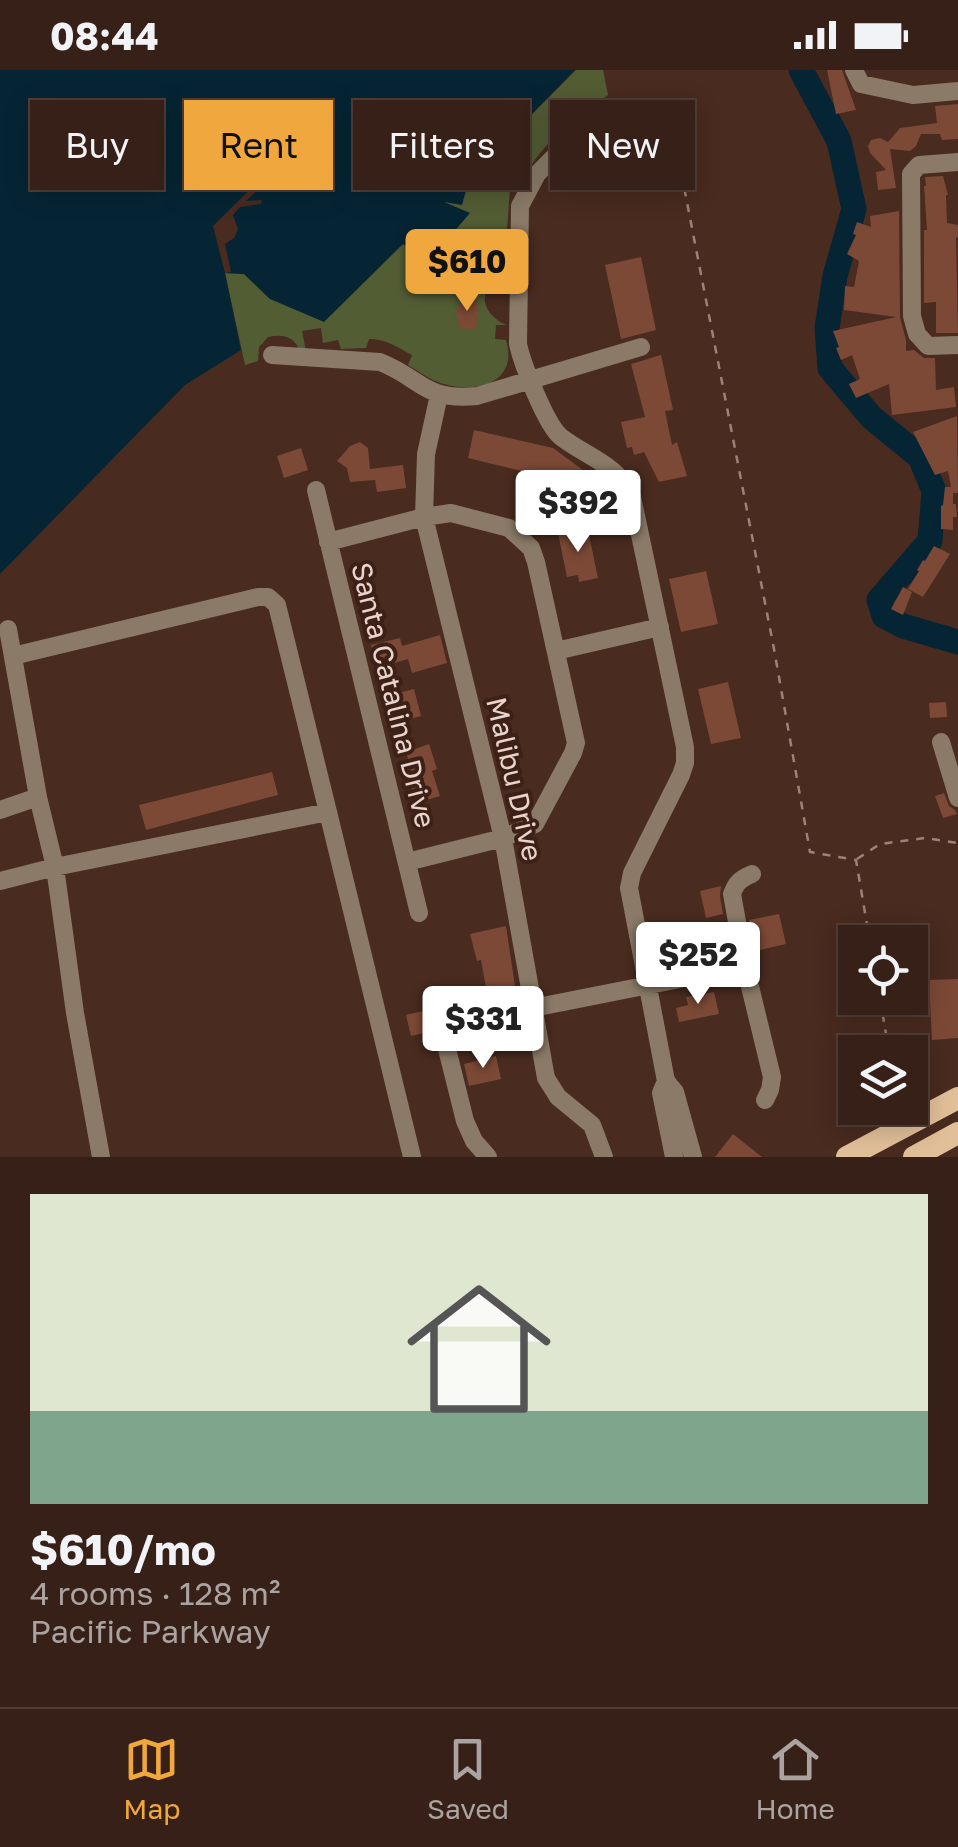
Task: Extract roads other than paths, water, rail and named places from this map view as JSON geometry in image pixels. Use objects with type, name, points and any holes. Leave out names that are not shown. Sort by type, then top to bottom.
[{"type":"main road","points":[[847,1157],[958,1098]]},
{"type":"main road","points":[[914,1157],[958,1133]]},
{"type":"street","points":[[854,70],[861,84],[877,88],[914,95],[958,91]]},
{"type":"street","points":[[550,161],[537,174],[520,206],[518,344],[556,434],[614,470],[628,486],[683,732],[682,776],[630,881],[630,898],[666,1082],[675,1092],[694,1157]]},
{"type":"street","points":[[958,162],[919,165],[910,174],[912,316],[917,334],[928,346],[958,346]]},
{"type":"street","points":[[272,355],[380,362],[424,389],[457,398],[477,396],[640,347]]},
{"type":"street","name":"Malibu Drive","points":[[439,395],[426,454],[424,516],[503,838],[546,1078],[558,1097],[592,1126],[604,1157]]},
{"type":"street","name":"Santa Catalina Drive","points":[[316,490],[419,913]]},
{"type":"street","points":[[328,542],[424,516],[451,514],[509,528],[532,548],[536,562],[576,743],[573,753],[535,824],[503,838],[407,862]]},
{"type":"street","points":[[14,656],[258,596],[277,605],[412,1157]]},
{"type":"street","points":[[556,652],[660,627]]},
{"type":"street","points":[[8,629],[38,797],[55,867],[74,1012],[101,1157]]},
{"type":"street","points":[[941,742],[958,798]]},
{"type":"street","points":[[0,810],[38,797]]},
{"type":"street","points":[[0,881],[328,812]]},
{"type":"street","points":[[752,874],[741,878],[732,894],[772,1078],[765,1100]]},
{"type":"street","points":[[488,1157],[474,1141],[466,1120],[446,1045],[452,1024],[745,966]]},
{"type":"street","points":[[666,1082],[661,1094],[674,1157]]},
{"type":"water","points":[[0,70],[575,70],[530,115],[530,100],[353,100],[353,190],[466,190],[462,205],[444,202],[470,213],[452,234],[453,247],[441,250],[433,264],[403,244],[324,322],[270,299],[244,274],[225,273],[241,350],[185,385],[0,574]]},
{"type":"waterway","points":[[801,70],[839,141],[854,209],[835,276],[827,328],[830,368],[871,417],[920,457],[934,491],[930,541],[879,600],[884,616],[903,626],[958,642]]}]
